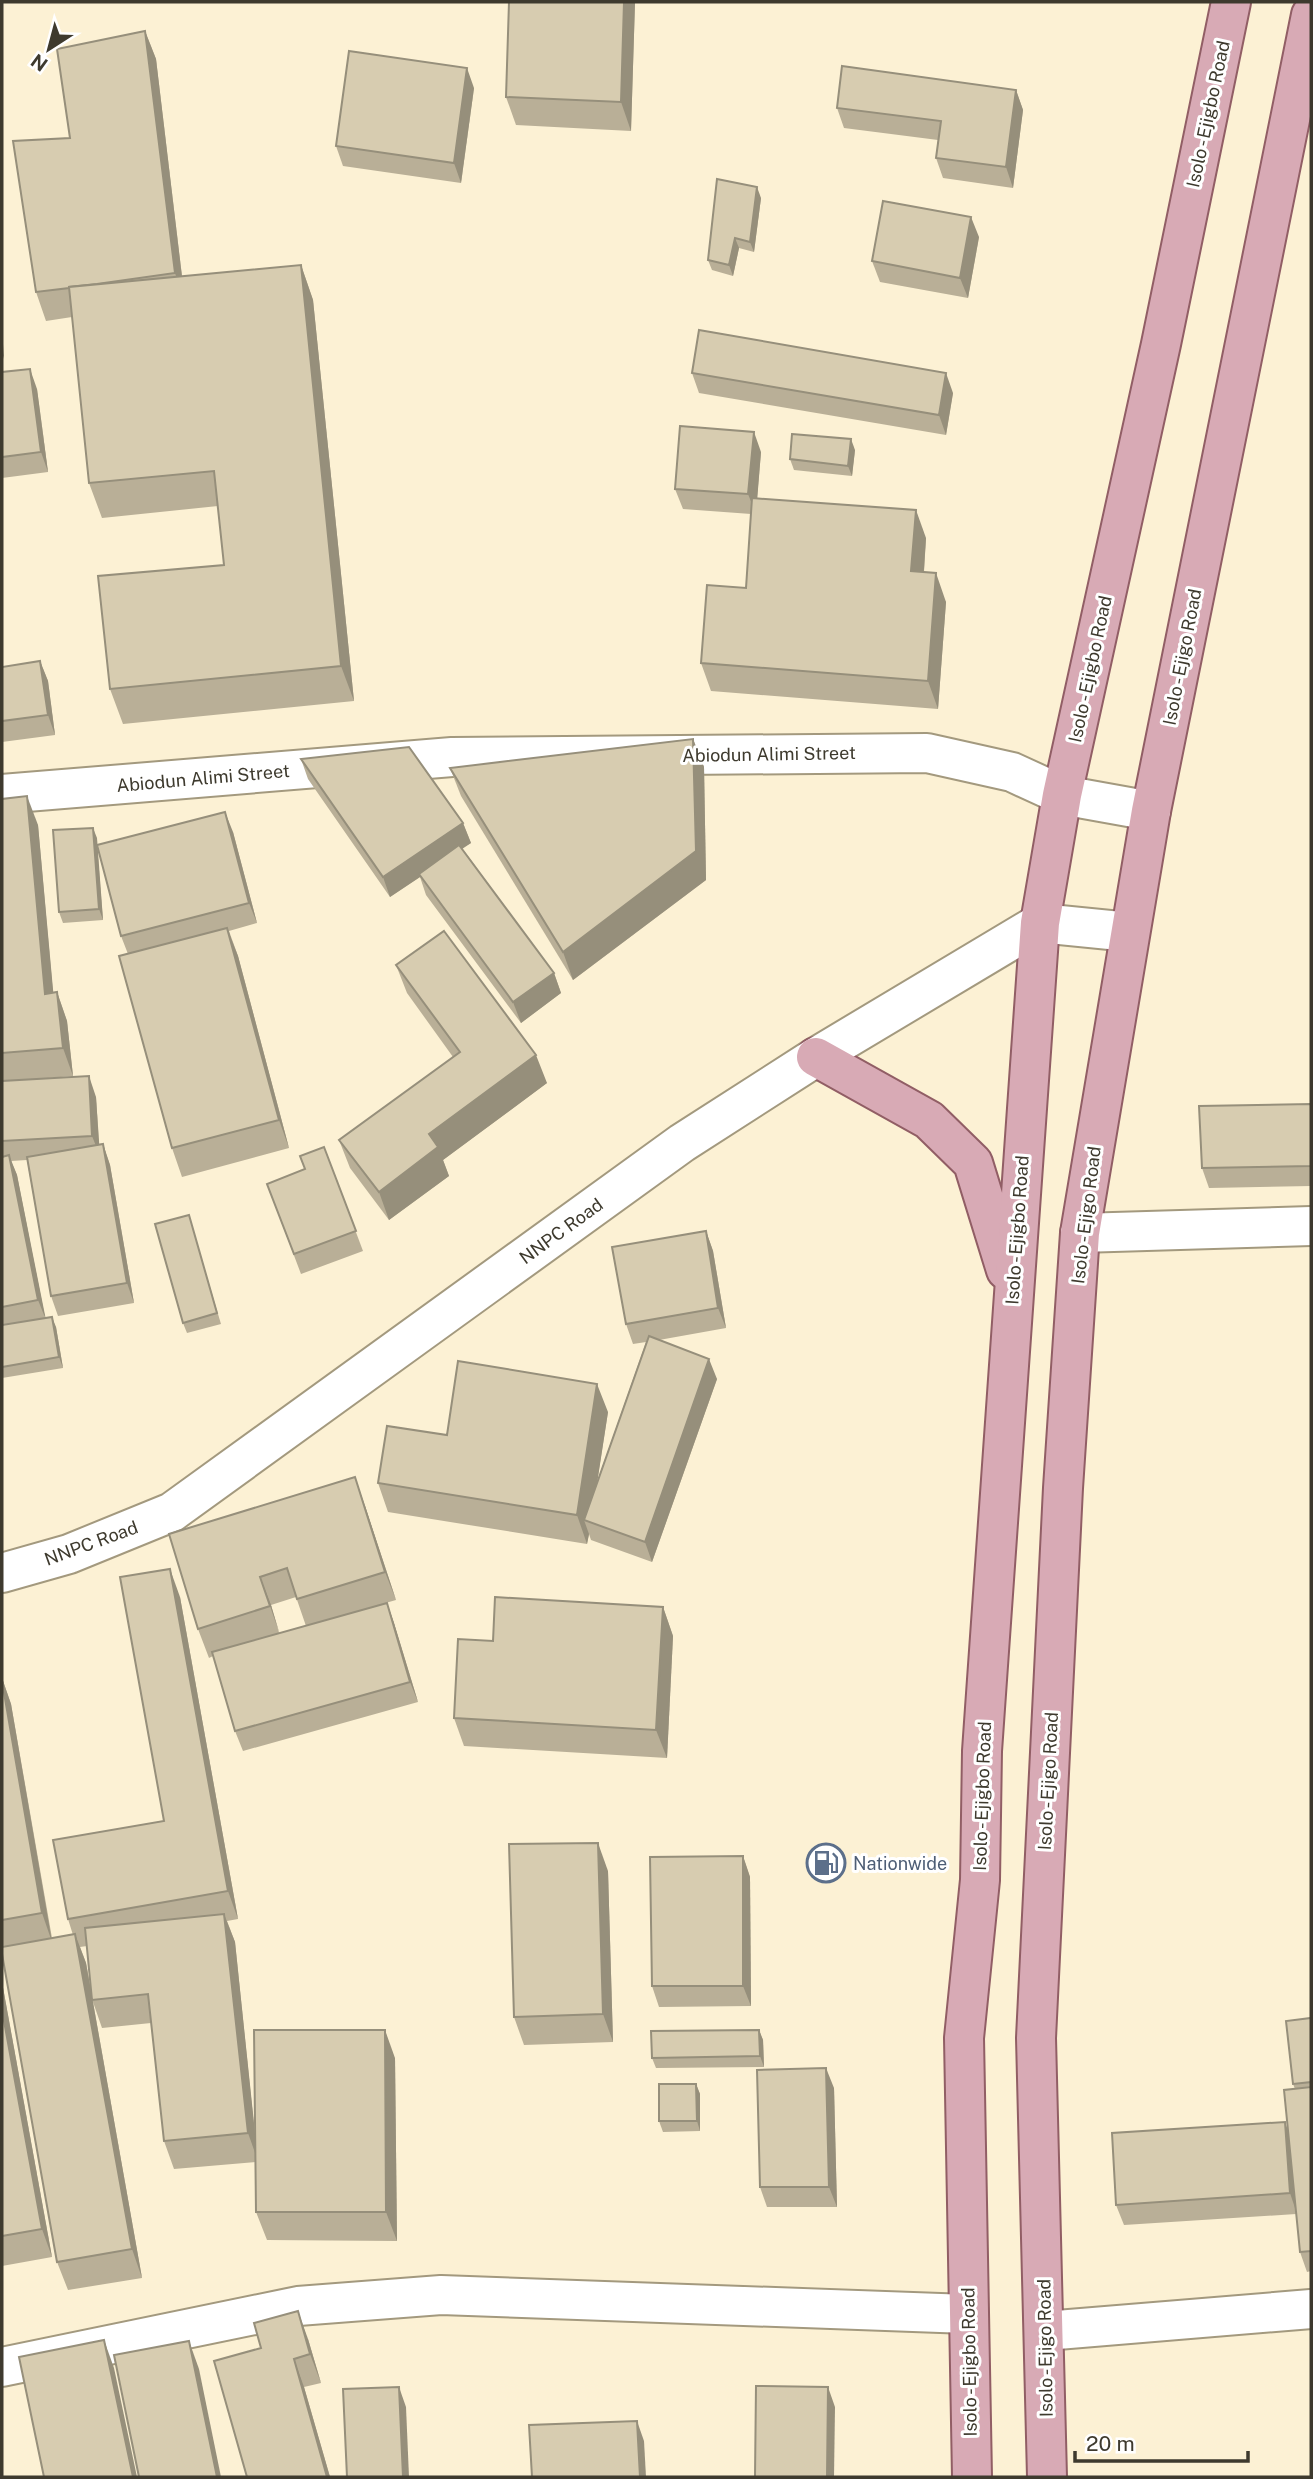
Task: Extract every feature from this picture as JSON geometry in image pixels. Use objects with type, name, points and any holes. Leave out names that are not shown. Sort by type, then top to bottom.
[{"type":"main road","name":"Isolo - Ejigbo Road","points":[[972,2477],[964,2038],[979,1880],[982,1751],[1040,923],[1062,795],[1161,344],[1231,2]]},
{"type":"main road","name":"Isolo - Ejigo Road","points":[[1047,2477],[1035,2038],[1063,1488],[1080,1233],[1151,811],[1307,57],[1311,15]]},
{"type":"main road","points":[[816,1057],[929,1120],[973,1163],[1013,1290]]},
{"type":"street","name":"Abiodun Alimi Street","points":[[2,794],[452,757],[927,753],[1012,772],[1062,795],[1151,811]]},
{"type":"street","points":[[1040,923],[1130,932]]},
{"type":"street","name":"NNPC Road","points":[[2,1573],[69,1554],[172,1512],[682,1143],[816,1057],[1040,923]]},
{"type":"street","points":[[1080,1233],[1311,1226]]},
{"type":"street","points":[[2,2367],[298,2306],[441,2295],[968,2314]]},
{"type":"street","points":[[1045,2330],[1311,2309]]},
{"type":"building","points":[[509,2],[624,2],[621,102],[506,97]]},
{"type":"building","points":[[145,31],[175,273],[36,292],[13,141],[70,138],[57,49]]},
{"type":"building","points":[[349,51],[467,68],[454,163],[336,146]]},
{"type":"building","points":[[842,66],[1016,90],[1006,167],[936,158],[941,121],[837,108]]},
{"type":"building","points":[[717,179],[757,187],[750,242],[735,238],[729,265],[708,260]]},
{"type":"building","points":[[883,201],[971,217],[960,278],[872,261]]},
{"type":"building","points":[[301,265],[341,666],[110,689],[98,576],[224,565],[214,471],[89,483],[69,287]]},
{"type":"building","points":[[699,330],[946,373],[939,415],[692,373]]},
{"type":"building","points":[[30,369],[41,452],[2,457],[2,372]]},
{"type":"building","points":[[680,426],[754,432],[748,494],[675,489]]},
{"type":"building","points":[[792,434],[851,439],[848,466],[790,459]]},
{"type":"building","points":[[752,498],[916,510],[911,571],[936,573],[928,681],[701,663],[707,585],[746,588]]},
{"type":"building","points":[[40,661],[48,715],[2,721],[2,667]]},
{"type":"building","points":[[693,739],[696,851],[563,952],[450,768]]},
{"type":"building","points":[[409,747],[463,823],[383,877],[301,759]]},
{"type":"building","points":[[27,796],[45,994],[57,992],[63,1048],[2,1053],[2,799]]},
{"type":"building","points":[[225,812],[249,903],[121,936],[97,845]]},
{"type":"building","points":[[93,828],[99,909],[59,912],[53,830]]},
{"type":"building","points":[[459,845],[554,973],[513,1002],[419,874]]},
{"type":"building","points":[[227,928],[279,1120],[172,1148],[119,956]]},
{"type":"building","points":[[444,931],[536,1055],[429,1134],[438,1147],[379,1192],[339,1140],[460,1052],[396,965]]},
{"type":"building","points":[[89,1076],[92,1136],[2,1141],[2,1081]]},
{"type":"building","points":[[1311,1104],[1311,1166],[1202,1168],[1199,1106]]},
{"type":"building","points":[[103,1144],[127,1283],[51,1296],[27,1157]]},
{"type":"building","points":[[324,1147],[356,1231],[294,1254],[267,1184],[305,1169],[300,1156]]},
{"type":"building","points":[[9,1155],[38,1300],[2,1307],[2,1157]]},
{"type":"building","points":[[189,1215],[217,1313],[183,1323],[155,1224]]},
{"type":"building","points":[[706,1231],[718,1308],[626,1324],[612,1247]]},
{"type":"building","points":[[52,1317],[59,1357],[2,1367],[2,1325]]},
{"type":"building","points":[[649,1336],[709,1359],[645,1542],[584,1520]]},
{"type":"building","points":[[458,1361],[597,1384],[577,1515],[378,1483],[387,1426],[447,1435]]},
{"type":"building","points":[[355,1477],[385,1572],[297,1599],[287,1568],[260,1577],[270,1606],[198,1629],[169,1534]]},
{"type":"building","points":[[170,1569],[228,1891],[68,1919],[53,1840],[164,1821],[120,1577]]},
{"type":"building","points":[[495,1597],[663,1607],[656,1730],[454,1718],[458,1639],[493,1641]]},
{"type":"building","points":[[387,1603],[410,1682],[235,1731],[212,1652]]},
{"type":"building","points":[[2,1681],[42,1913],[2,1920]]},
{"type":"building","points":[[598,1843],[603,2014],[514,2017],[509,1844]]},
{"type":"building","points":[[743,1856],[743,1986],[652,1986],[650,1857]]},
{"type":"building","points":[[224,1914],[248,2133],[164,2141],[148,1994],[92,2000],[85,1928]]},
{"type":"building","points":[[75,1934],[132,2249],[57,2262],[2,1947]]},
{"type":"building","points":[[2,2010],[42,2229],[2,2236]]},
{"type":"building","points":[[1311,2018],[1311,2082],[1293,2084],[1286,2021]]},
{"type":"building","points":[[254,2030],[385,2030],[386,2212],[256,2212]]},
{"type":"building","points":[[759,2030],[760,2056],[652,2058],[651,2031]]},
{"type":"building","points":[[826,2068],[829,2187],[760,2187],[757,2070]]},
{"type":"building","points":[[659,2084],[696,2084],[697,2121],[659,2121]]},
{"type":"building","points":[[1311,2087],[1311,2251],[1300,2252],[1284,2090]]},
{"type":"building","points":[[1285,2122],[1290,2193],[1116,2205],[1112,2133]]},
{"type":"building","points":[[298,2311],[310,2354],[294,2359],[327,2477],[247,2477],[214,2361],[261,2348],[254,2323]]},
{"type":"building","points":[[104,2340],[133,2477],[44,2477],[19,2357]]},
{"type":"building","points":[[189,2341],[217,2477],[139,2477],[114,2355]]},
{"type":"building","points":[[756,2386],[828,2387],[827,2477],[755,2477]]},
{"type":"building","points":[[399,2387],[403,2477],[347,2477],[343,2389]]},
{"type":"building","points":[[637,2421],[640,2477],[532,2477],[529,2425]]},
{"type":"place","name":"Nationwide","points":[[826,1863]]}]
